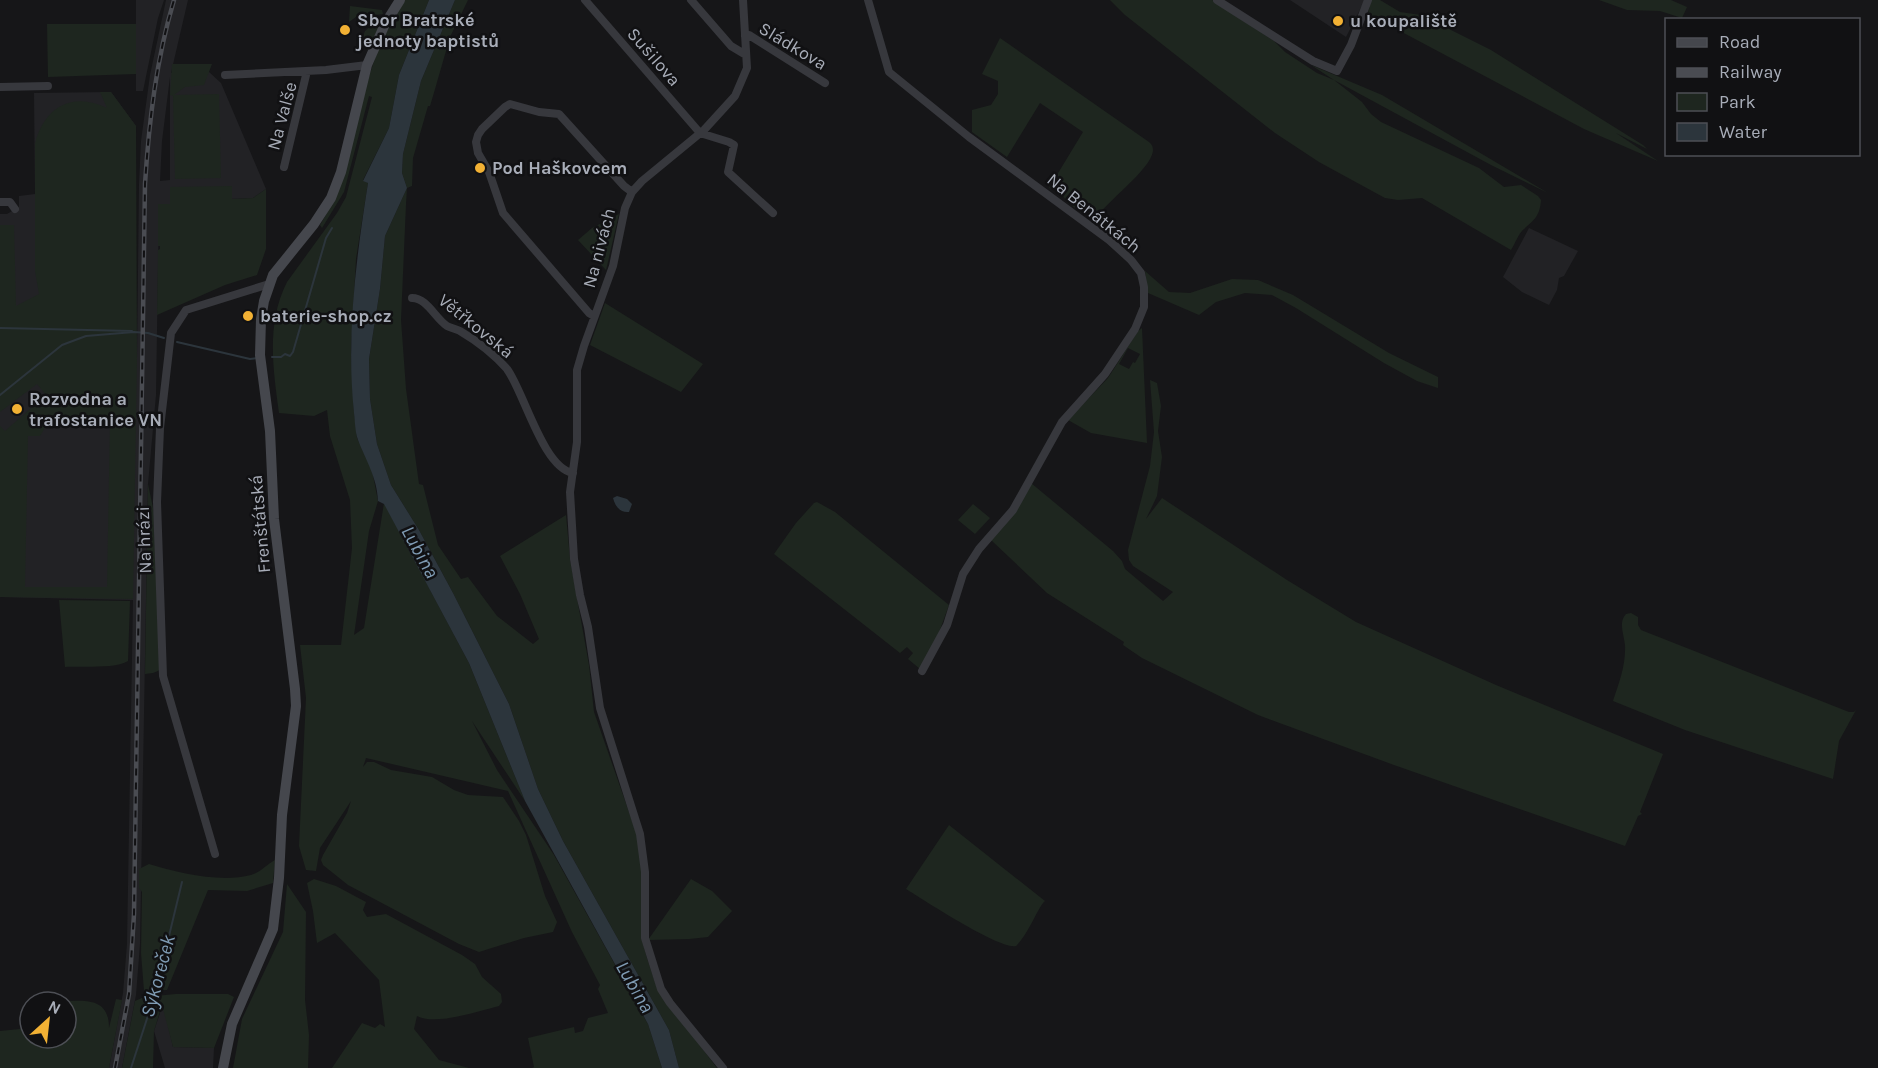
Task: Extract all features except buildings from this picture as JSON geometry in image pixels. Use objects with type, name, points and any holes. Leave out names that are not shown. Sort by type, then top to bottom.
[{"type":"main road","name":"Frenštátská","points":[[223,1068],[232,1024],[271,938],[279,878],[285,784],[295,715],[295,689],[276,539],[270,431],[260,358],[261,319],[269,284],[277,268],[314,224],[331,198],[341,172],[367,65],[385,24],[400,0]]},
{"type":"street","name":"Sušilova","points":[[585,0],[700,133]]},
{"type":"street","name":"Sládkova","points":[[691,0],[731,46],[746,55]]},
{"type":"street","name":"Na nivách","points":[[723,1068],[661,989],[645,938],[645,872],[640,834],[600,708],[588,627],[574,559],[570,513],[577,442],[577,370],[613,266],[625,208],[632,192],[642,181],[700,133],[735,96],[747,68],[742,0]]},
{"type":"street","name":"Na Benátkách","points":[[868,0],[889,72],[969,137],[1109,240],[1131,260],[1141,273],[1144,287],[1144,307],[1135,329],[1106,374],[1062,422],[1013,510],[979,549],[963,574],[947,625],[922,671]]},
{"type":"street","points":[[1217,0],[1313,61],[1337,71],[1351,45],[1368,0]]},
{"type":"street","name":"Sládkova","points":[[745,36],[749,35],[825,83]]},
{"type":"street","name":"Na Valše","points":[[225,75],[367,65]]},
{"type":"street","name":"Na Valše","points":[[284,167],[307,71]]},
{"type":"street","points":[[0,87],[48,86]]},
{"type":"street","points":[[594,316],[502,213],[489,172],[478,153],[478,135],[510,104],[539,112],[559,114],[632,192]]},
{"type":"street","points":[[700,133],[729,142],[734,146],[728,172],[773,213]]},
{"type":"street","points":[[0,202],[10,202],[15,209]]},
{"type":"street","name":"Na hrázi","points":[[215,854],[200,796],[163,676],[158,502],[160,428],[171,333],[186,310],[269,284]]},
{"type":"street","name":"Větřkovská","points":[[412,298],[420,300],[447,326],[458,329],[480,344],[501,363],[513,378],[537,434],[553,458],[567,472],[573,473]]},
{"type":"shaded area","points":[[136,0],[164,0],[143,91],[136,91]]},
{"type":"shaded area","points":[[166,0],[188,0],[171,73],[208,71],[221,83],[266,189],[253,198],[231,199],[231,202],[159,205],[156,395],[148,484],[140,944],[136,995],[122,1068],[109,1068],[123,993],[127,944],[133,600],[0,597],[0,214],[7,214],[19,207],[19,196],[35,194],[34,93],[111,92],[136,126],[137,357],[139,184],[141,141],[150,75]],"holes":[[[170,77],[170,180],[160,181],[162,141]]]},
{"type":"shaded area","name":"u koupaliště","points":[[1290,0],[1365,0],[1346,37]]},
{"type":"shaded area","points":[[1529,228],[1578,251],[1564,276],[1559,278],[1557,290],[1549,305],[1522,292],[1503,277]]},
{"type":"shaded area","points":[[163,1004],[173,1047],[214,1048],[213,1068],[165,1068],[154,1031]]},
{"type":"green space","points":[[405,0],[429,0],[399,75],[389,128],[363,180],[368,183],[356,259],[351,351],[354,412],[357,438],[372,470],[378,501],[369,531],[354,635],[364,628],[384,503],[469,663],[525,801],[472,721],[497,770],[554,855],[648,1024],[662,1068],[532,1068],[534,1067],[528,1038],[574,1027],[575,1033],[583,1031],[588,1018],[608,1013],[598,989],[600,985],[572,932],[508,791],[366,758],[363,767],[367,762],[374,762],[391,770],[432,777],[468,795],[503,797],[519,821],[526,835],[545,896],[557,922],[553,932],[479,952],[459,944],[348,885],[323,865],[321,860],[323,855],[347,813],[351,801],[320,848],[316,871],[306,870],[299,846],[306,698],[300,645],[341,645],[352,548],[350,500],[330,436],[327,410],[314,416],[279,413],[273,363],[276,314],[287,282],[346,197],[372,97],[369,96],[344,192],[322,228],[320,225],[331,205],[347,163],[363,97],[377,53]]},
{"type":"green space","points":[[455,0],[468,0],[450,37],[413,158],[412,186],[407,188],[402,173],[403,154],[421,81]]},
{"type":"green space","points":[[1110,0],[1212,0],[1317,73],[1334,80],[1362,102],[1381,122],[1479,168],[1504,187],[1521,185],[1538,196],[1541,200],[1538,214],[1520,234],[1511,250],[1422,198],[1398,200],[1385,198],[1319,162],[1275,133],[1125,15]]},
{"type":"green space","points":[[1371,0],[1380,0],[1400,12],[1421,15],[1491,50],[1643,145],[1647,149],[1616,133],[1658,161],[1584,129],[1368,14]]},
{"type":"green space","points":[[1599,0],[1671,0],[1687,7],[1682,18],[1660,11],[1627,10]]},
{"type":"green space","points":[[350,6],[382,10],[383,14],[356,17],[349,22]]},
{"type":"green space","points":[[47,24],[136,24],[136,74],[48,77]]},
{"type":"green space","points":[[373,24],[379,26],[368,50],[360,46],[365,31]]},
{"type":"green space","points":[[1000,38],[1152,146],[1153,151],[1144,168],[1094,221],[1068,203],[1061,193],[1049,188],[1083,132],[1040,103],[1007,157],[972,132],[972,110],[991,105],[998,94],[998,81],[982,74]]},
{"type":"green space","points":[[172,64],[212,64],[204,85],[185,87],[174,95],[219,94],[221,178],[175,179],[173,96],[170,95]]},
{"type":"green space","points":[[1311,65],[1382,95],[1548,193],[1491,165],[1334,80]]},
{"type":"green space","points":[[100,92],[111,92],[136,126],[137,359],[133,599],[0,597],[0,426],[5,431],[46,395],[37,384],[0,412],[0,225],[14,225],[16,306],[39,294],[35,271],[35,144],[39,131],[53,112],[71,102],[94,103],[107,108]],"holes":[[[46,420],[110,421],[107,587],[25,587],[28,436],[40,436],[46,426]]]},
{"type":"green space","points":[[232,186],[232,199],[253,198],[266,189],[266,249],[257,275],[225,285],[157,315],[158,250],[160,249],[158,246],[158,204],[170,204],[170,187]]},
{"type":"green space","points":[[407,188],[401,320],[406,389],[419,484],[423,485],[438,545],[461,579],[468,577],[497,616],[533,644],[539,639],[520,594],[500,556],[566,515],[570,559],[589,665],[594,712],[637,835],[642,873],[641,937],[657,988],[717,1068],[679,1068],[669,1030],[563,841],[538,789],[509,704],[453,593],[419,530],[391,485],[377,444],[370,399],[369,359],[380,289],[385,236]]},
{"type":"green space","points":[[619,214],[606,270],[578,240],[592,228]]},
{"type":"green space","points":[[1145,271],[1169,292],[1190,293],[1232,279],[1258,280],[1293,295],[1389,353],[1438,377],[1438,388],[1417,381],[1384,363],[1272,295],[1245,293],[1216,302],[1199,315],[1148,293]]},
{"type":"green space","points":[[605,303],[703,364],[681,392],[590,345]]},
{"type":"green space","points":[[1142,328],[1147,443],[1091,433],[1068,420],[1108,378],[1138,331]],"holes":[[[1128,348],[1140,354],[1129,369],[1119,364]]]},
{"type":"green space","points":[[1150,380],[1157,383],[1161,406],[1158,431],[1162,457],[1157,496],[1146,519],[1162,498],[1356,622],[1496,685],[1663,754],[1640,812],[1642,814],[1638,816],[1625,846],[1258,715],[1142,658],[1123,645],[1124,642],[1047,593],[991,540],[1031,483],[1113,551],[1122,561],[1125,569],[1163,601],[1173,592],[1133,566],[1129,560],[1128,550],[1150,466],[1154,432]]},
{"type":"green space","points":[[148,484],[157,527],[160,670],[145,674]]},
{"type":"green space","points":[[817,502],[835,512],[949,605],[937,638],[920,669],[908,659],[913,653],[907,647],[900,653],[774,554],[796,523]]},
{"type":"green space","points":[[973,504],[990,518],[975,534],[958,520]]},
{"type":"green space","points":[[59,600],[130,601],[128,661],[107,666],[65,667]]},
{"type":"green space","points":[[1631,613],[1638,617],[1641,630],[1849,712],[1856,710],[1839,741],[1833,779],[1685,730],[1613,701],[1624,660],[1622,621],[1626,614]]},
{"type":"green space","points":[[949,825],[1045,901],[1016,946],[1007,945],[979,933],[906,889]]},
{"type":"green space","points":[[275,860],[273,883],[247,891],[208,890],[167,990],[144,991],[141,953],[142,892],[139,888],[139,869],[149,864],[200,876],[226,878],[255,874]]},
{"type":"green space","points":[[314,879],[336,886],[366,902],[363,910],[367,917],[386,914],[462,955],[475,964],[482,977],[501,994],[502,1002],[499,1006],[480,1011],[446,1019],[425,1019],[417,1016],[414,1029],[439,1060],[469,1068],[332,1068],[362,1023],[375,1028],[380,1024],[385,1027],[379,980],[335,933],[317,943],[307,883]]},
{"type":"green space","points":[[691,879],[712,891],[732,911],[708,937],[648,940]]},
{"type":"green space","points":[[287,884],[306,912],[305,1000],[309,1035],[308,1068],[233,1068],[242,1019],[283,932]]},
{"type":"green space","points":[[176,994],[228,994],[234,997],[214,1048],[173,1047],[162,1005],[154,1031],[153,1068],[122,1068],[135,1001],[144,997]]},
{"type":"green space","points":[[116,999],[122,1000],[109,1068],[0,1068],[0,1031],[18,1029],[18,1050],[78,1050],[78,1001],[100,1005],[105,1010],[109,1028]]},
{"type":"water","name":"Lubina","points":[[429,0],[455,0],[421,81],[403,154],[402,173],[407,188],[385,236],[380,289],[369,359],[370,399],[377,444],[391,485],[419,530],[453,593],[509,704],[538,789],[563,841],[669,1030],[679,1068],[662,1068],[648,1024],[525,801],[469,663],[384,504],[378,501],[373,477],[357,437],[351,355],[356,269],[368,183],[363,181],[389,128],[399,75]]},
{"type":"water","points":[[617,496],[627,499],[632,504],[629,512],[617,506],[613,498]]},
{"type":"waterway","points":[[272,357],[281,357],[285,354],[290,356],[293,352],[326,238],[332,228]]},
{"type":"waterway","points":[[0,328],[132,331]]},
{"type":"waterway","points":[[0,395],[62,345],[86,336],[134,332],[164,338]]},
{"type":"waterway","points":[[177,342],[250,359],[257,358]]},
{"type":"waterway","name":"Sýkoreček","points":[[131,1068],[155,994],[182,882]]},
{"type":"railway","points":[[115,1068],[129,994],[134,914],[145,184],[154,91],[162,45],[174,0]]},
{"type":"place","name":"u koupaliště","points":[[1338,21]]},
{"type":"place","name":"Sbor Bratrské jednoty baptistů","points":[[345,30]]},
{"type":"place","name":"Pod Haškovcem","points":[[480,168]]},
{"type":"place","name":"baterie-shop.cz","points":[[248,316]]},
{"type":"place","name":"Rozvodna a trafostanice VN","points":[[17,409]]}]
